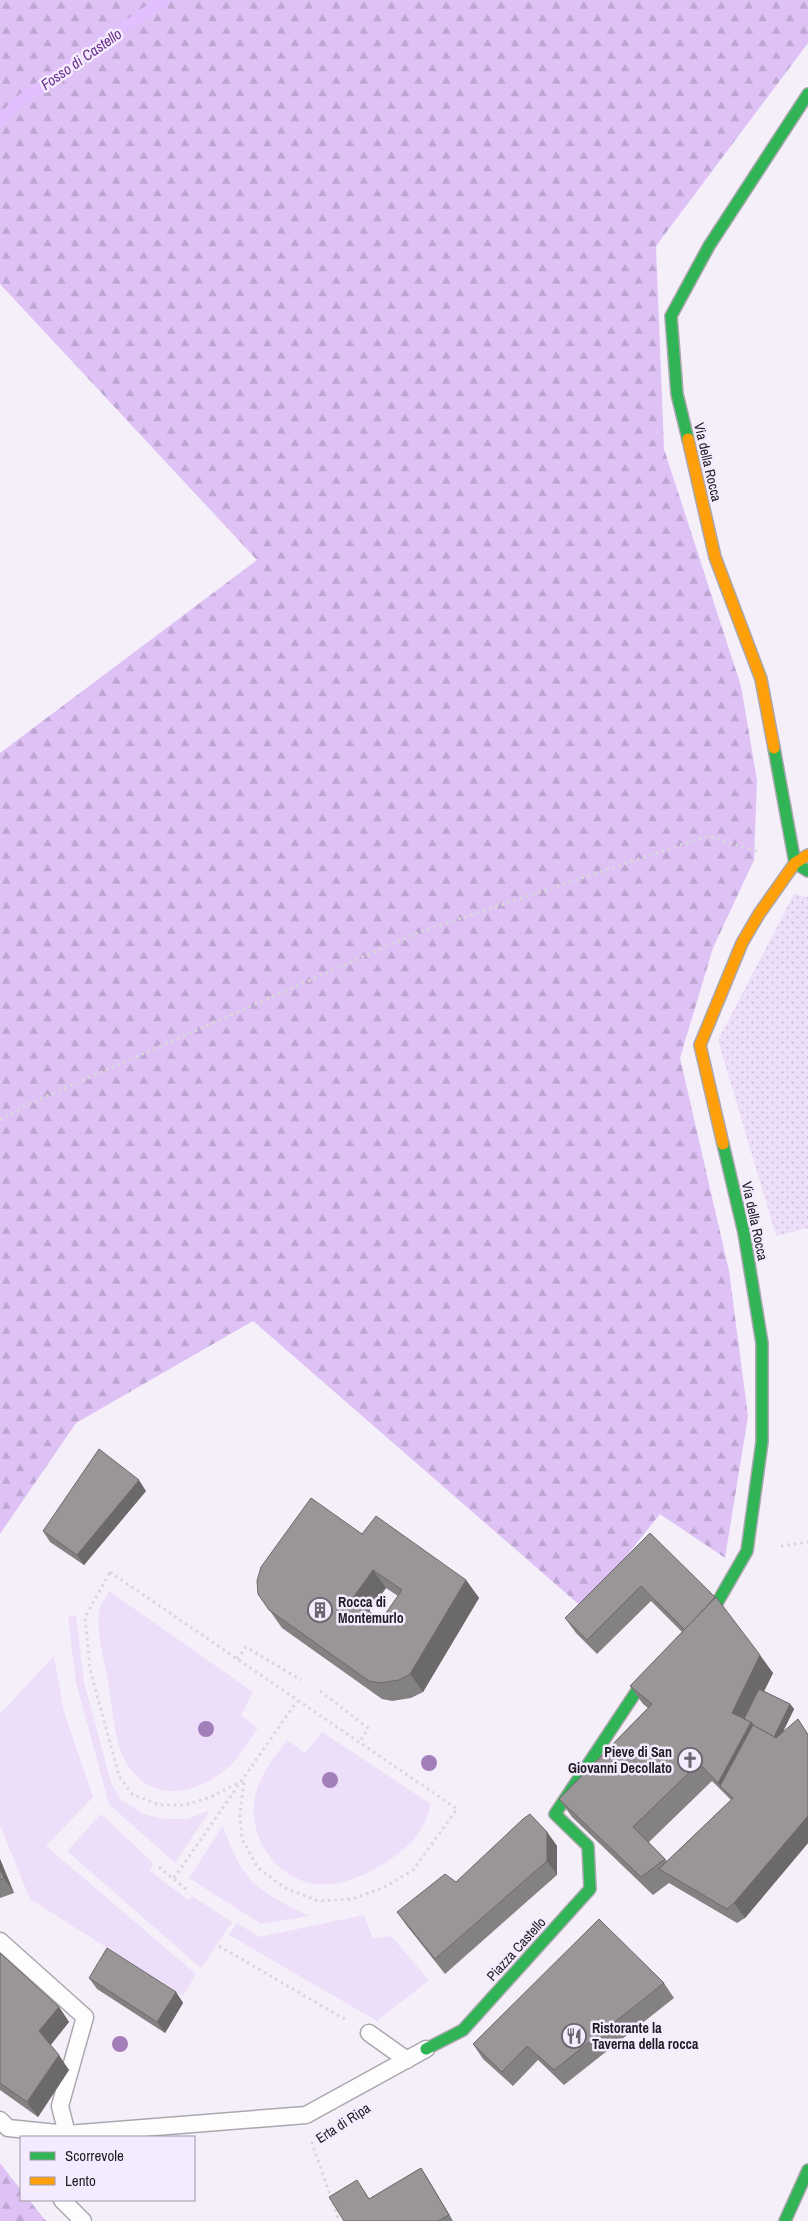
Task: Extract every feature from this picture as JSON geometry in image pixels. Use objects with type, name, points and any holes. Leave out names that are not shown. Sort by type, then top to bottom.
[{"type":"street","name":"Via della Rocca","points":[[717,1603],[747,1551],[762,1442],[762,1343],[744,1233],[700,1044],[742,943],[759,914],[796,863],[761,679],[715,557],[677,394],[672,316],[709,246],[808,94]]},
{"type":"street","points":[[808,855],[796,863],[808,871]]},
{"type":"street","name":"Piazza Castello","points":[[426,2049],[463,2030],[590,1890],[588,1846],[555,1814],[636,1692],[669,1658]]},
{"type":"street","points":[[785,2221],[808,2170]]},
{"type":"lane","points":[[0,1941],[85,2017],[60,2106],[67,2134]]},
{"type":"lane","points":[[369,2033],[406,2060]]},
{"type":"lane","points":[[0,2120],[8,2128],[36,2134],[67,2134],[306,2115],[426,2049]]},
{"type":"lane","points":[[63,2201],[83,2221]]},
{"type":"path","points":[[0,1120],[29,1104],[417,933],[708,836],[796,863]]},
{"type":"path","points":[[110,1572],[457,1809],[413,1870],[383,1888],[352,1899],[318,1900],[285,1888],[258,1868],[242,1840],[240,1815],[244,1780],[211,1797],[185,1805],[159,1805],[132,1794],[119,1776],[90,1668],[85,1617],[110,1572]]},
{"type":"path","points":[[237,1659],[246,1647],[301,1680]]},
{"type":"path","points":[[320,1691],[368,1728],[359,1743]]},
{"type":"path","points":[[174,1878],[244,1780],[297,1701]]},
{"type":"path","points":[[158,1867],[187,1890]]},
{"type":"path","points":[[219,1946],[369,2033]]},
{"type":"path","name":"Erta di Ripa","points":[[320,2138],[312,2143],[338,2221]]},
{"type":"shaded area","points":[[794,894],[808,897],[808,1228],[776,1236],[718,1040]]},
{"type":"shaded area","points":[[109,1591],[253,1692],[241,1715],[258,1728],[234,1762],[222,1773],[194,1788],[179,1791],[151,1786],[138,1778],[127,1764],[119,1746],[99,1627],[100,1607]]},
{"type":"shaded area","points":[[76,1616],[84,1682],[111,1783],[121,1800],[146,1815],[166,1819],[188,1819],[210,1810],[175,1863],[109,1804],[76,1682],[68,1617]]},
{"type":"shaded area","points":[[54,1656],[64,1712],[93,1797],[46,1846],[196,1974],[183,1996],[30,1899],[0,1825],[0,1714]]},
{"type":"shaded area","points":[[322,1732],[431,1804],[425,1822],[418,1834],[395,1856],[355,1878],[341,1882],[314,1884],[299,1880],[285,1872],[264,1849],[254,1820],[254,1804],[257,1789],[263,1776],[287,1740],[305,1753]]},
{"type":"shaded area","points":[[101,1814],[154,1864],[149,1870],[188,1900],[192,1896],[232,1922],[201,1968],[67,1851]]},
{"type":"shaded area","points":[[223,1826],[238,1861],[254,1883],[264,1892],[310,1916],[261,1924],[189,1878]]},
{"type":"shaded area","points":[[364,1915],[373,1939],[391,1936],[429,1980],[377,2021],[229,1935],[237,1923],[259,1937]]},
{"type":"green space","points":[[0,0],[808,0],[808,43],[656,246],[664,449],[741,686],[757,780],[754,860],[713,948],[680,1058],[729,1271],[748,1416],[725,1558],[660,1514],[584,1609],[253,1321],[76,1423],[0,1534],[0,753],[257,560],[0,284]]},
{"type":"green space","points":[[0,2163],[20,2189],[20,2201],[30,2201],[46,2221],[0,2221]]},
{"type":"building","points":[[99,1449],[139,1480],[77,1555],[43,1531]]},
{"type":"building","name":"Rocca di Montemurlo","points":[[311,1498],[362,1534],[376,1516],[466,1580],[410,1674],[399,1680],[380,1683],[369,1681],[269,1610],[258,1594],[257,1581],[261,1567]],"holes":[[[373,1570],[402,1590],[381,1620],[352,1599]]]},
{"type":"building","points":[[650,1533],[715,1597],[685,1630],[641,1586],[587,1640],[565,1618]]},
{"type":"building","name":"Pieve di San Giovanni Decollato","points":[[716,1597],[760,1655],[732,1713],[751,1722],[718,1783],[699,1763],[633,1827],[665,1859],[641,1877],[559,1799],[652,1704],[630,1686]]},
{"type":"building","points":[[759,1689],[790,1704],[774,1737],[744,1719]]},
{"type":"building","points":[[798,1719],[808,1735],[808,1816],[734,1903],[727,1909],[659,1869],[733,1798],[720,1786],[753,1725],[776,1738]]},
{"type":"building","points":[[530,1814],[547,1832],[547,1861],[435,1959],[397,1912],[445,1874],[456,1882]]},
{"type":"building","points":[[0,1869],[4,1878],[0,1880]]},
{"type":"building","points":[[599,1919],[664,1983],[554,2070],[527,2046],[502,2072],[473,2044]]},
{"type":"building","points":[[107,1948],[176,1992],[157,2022],[89,1978]]},
{"type":"building","points":[[0,1953],[59,2007],[39,2031],[59,2055],[27,2102],[0,2083]]},
{"type":"building","points":[[421,2168],[449,2215],[438,2221],[344,2221],[329,2197],[357,2180],[369,2199]]},
{"type":"waterway","name":"Fosso di Castello","points":[[0,121],[21,100],[164,0]]},
{"type":"traffic: fast","points":[[688,439],[677,394],[671,316],[709,246],[808,94]]},
{"type":"traffic: fast","points":[[774,748],[795,863],[808,871]]},
{"type":"traffic: fast","points":[[717,1603],[747,1551],[762,1442],[762,1343],[744,1233],[723,1144]]},
{"type":"traffic: fast","points":[[426,2049],[463,2030],[590,1889],[588,1846],[555,1814],[636,1692],[661,1666]]},
{"type":"traffic: fast","points":[[785,2221],[808,2170]]},
{"type":"traffic: slow","points":[[688,439],[715,557],[761,679],[774,748]]},
{"type":"traffic: slow","points":[[723,1144],[700,1045],[742,943],[759,914],[795,863],[808,855]]},
{"type":"place","name":"Rocca di Montemurlo","points":[[320,1610]]},
{"type":"place","name":"Pieve di San Giovanni Decollato","points":[[690,1760]]},
{"type":"place","name":"Ristorante la Taverna della rocca","points":[[574,2036]]}]
